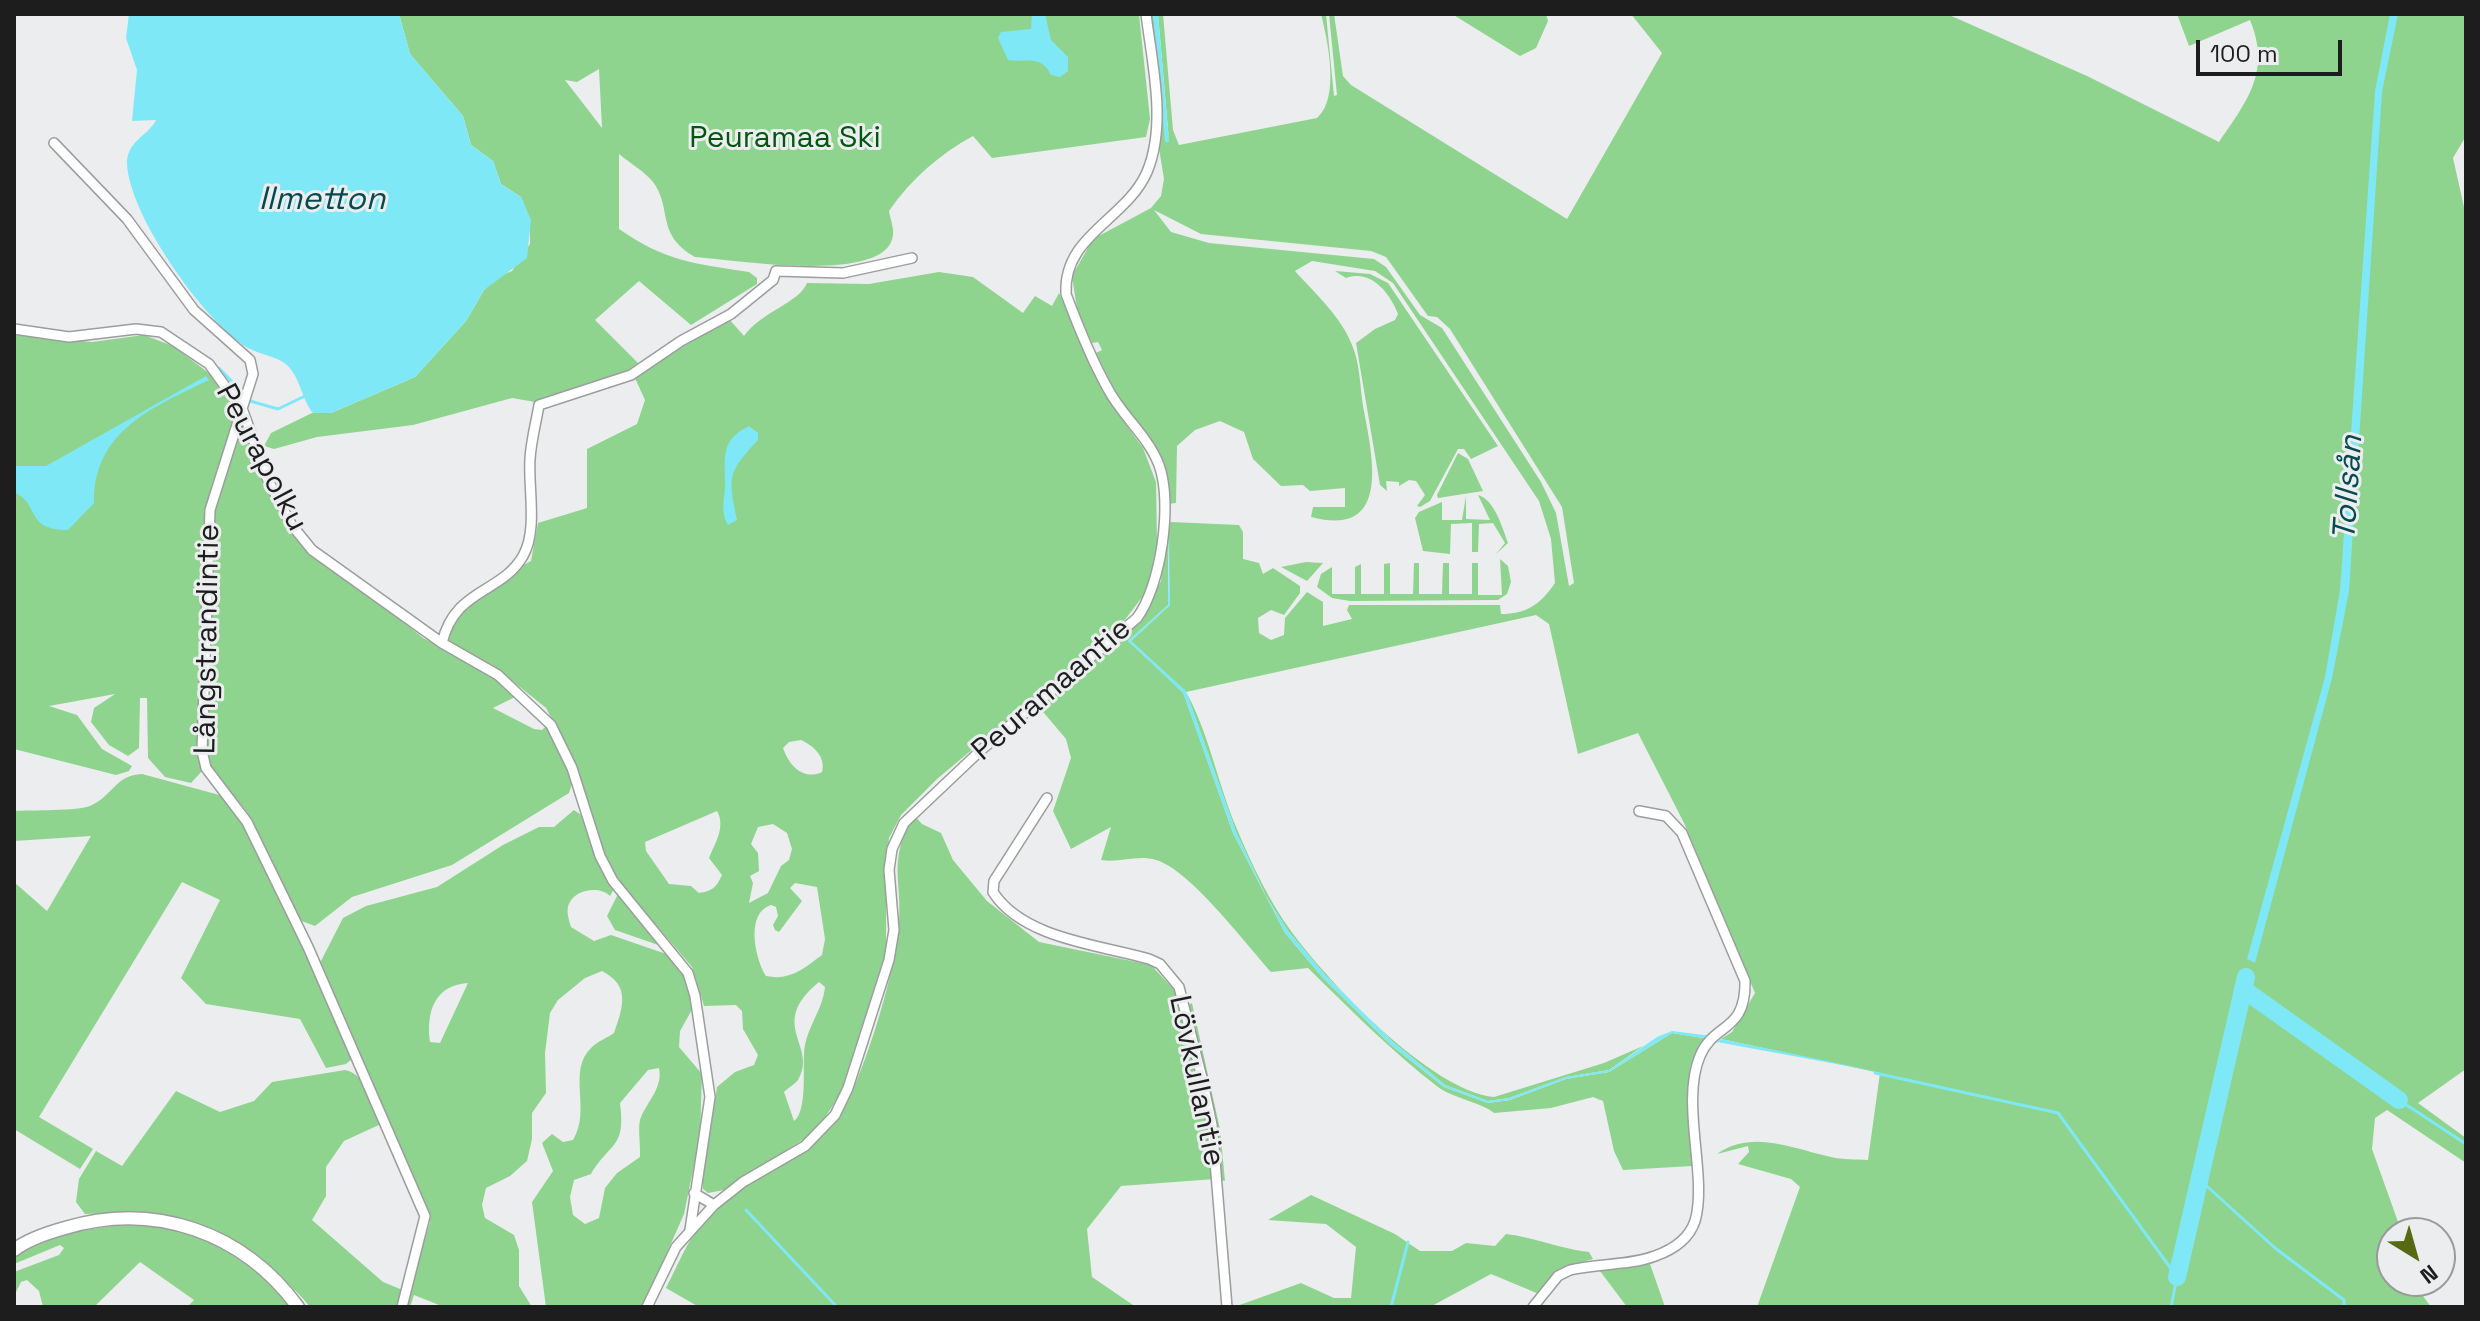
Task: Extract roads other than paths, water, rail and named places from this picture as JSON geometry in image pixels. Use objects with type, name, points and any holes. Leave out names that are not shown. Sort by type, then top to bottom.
[{"type":"street","name":"Peuramaantie","points":[[647,1307],[676,1247],[714,1205],[743,1182],[818,1135],[835,1115],[848,1088],[889,960],[894,930],[889,870],[892,849],[904,823],[980,751],[1137,618],[1154,591],[1163,504],[1159,465],[1146,440],[1108,390],[1066,294],[1065,281],[1079,246],[1128,201],[1148,170],[1154,146],[1155,97],[1146,14]]},
{"type":"street","name":"Långstrandintie","points":[[54,143],[127,219],[194,310],[250,360],[253,374],[210,510],[202,751],[206,768],[247,822],[308,947],[425,1216],[402,1307]]},
{"type":"street","points":[[442,643],[446,625],[463,603],[515,567],[524,555],[529,538],[530,457],[539,405],[631,375],[681,341],[731,314],[773,280],[776,271],[843,273],[912,258]]},
{"type":"street","name":"Peurapolku","points":[[14,329],[69,337],[136,329],[161,332],[209,364],[243,411],[267,478],[291,524],[312,550],[442,643],[498,675],[551,725],[572,768],[600,856],[613,881],[688,973],[695,996],[710,1097],[690,1230]]},
{"type":"street","name":"Lövkullantie","points":[[1047,798],[994,881],[993,892],[1006,908],[1033,924],[1064,936],[1149,959],[1175,978],[1184,1002],[1212,1125],[1227,1307]]},
{"type":"street","points":[[1533,1307],[1558,1276],[1570,1270],[1654,1257],[1686,1238],[1695,1221],[1697,1200],[1693,1112],[1699,1057],[1729,1029],[1746,999],[1745,981],[1682,833],[1666,816],[1639,811]]},
{"type":"street","points":[[694,1193],[714,1205]]},
{"type":"street","points":[[14,1250],[80,1223],[123,1218],[175,1222],[236,1247],[273,1276],[298,1307]]},
{"type":"water","name":"Ilmetton","points":[[129,14],[399,14],[410,54],[463,116],[471,145],[493,161],[501,184],[521,197],[531,220],[527,258],[484,290],[466,321],[415,377],[331,413],[313,413],[287,365],[248,348],[211,316],[172,265],[140,210],[131,185],[128,155],[156,120],[132,121],[137,70],[126,38]]},
{"type":"water","points":[[1032,14],[1045,14],[1051,40],[1068,57],[1068,71],[1060,77],[1051,75],[1038,62],[1008,60],[998,38],[1001,32],[1031,29]]},
{"type":"water","points":[[1153,14],[1158,14],[1169,142],[1165,142]]},
{"type":"water","name":"Tollsån","points":[[2390,14],[2398,14],[2382,92],[2349,591],[2332,678],[2255,963],[2247,959],[2325,677],[2340,590],[2375,91]]},
{"type":"water","points":[[206,376],[209,380],[148,412],[115,440],[96,478],[94,503],[68,530],[45,526],[28,503],[14,492],[14,466],[46,466]]},
{"type":"water","points":[[749,426],[758,433],[758,440],[740,460],[732,476],[737,520],[728,525],[723,508],[726,449],[733,437]]},
{"type":"water","points":[[1169,529],[1170,605],[1131,641],[1186,691],[1236,832],[1266,896],[1288,931],[1326,976],[1393,1042],[1445,1085],[1488,1101],[1509,1098],[1566,1077],[1609,1070],[1657,1037],[1672,1031],[1712,1036],[1709,1039],[1672,1033],[1609,1072],[1566,1079],[1510,1100],[1487,1103],[1444,1087],[1391,1045],[1323,978],[1285,933],[1233,833],[1183,693],[1128,641],[1168,605]]},
{"type":"water","points":[[1721,1039],[1880,1072],[1717,1042]]},
{"type":"waterway","points":[[219,368],[240,390]]},
{"type":"waterway","points":[[250,401],[278,409],[303,397]]},
{"type":"waterway","points":[[2177,1277],[2246,977]]},
{"type":"waterway","points":[[2243,989],[2399,1100]]},
{"type":"waterway","points":[[1875,1073],[2058,1113],[2177,1277],[2171,1307]]},
{"type":"waterway","points":[[2399,1100],[2466,1144]]},
{"type":"waterway","points":[[2199,1179],[2275,1248],[2344,1300],[2344,1307]]},
{"type":"waterway","points":[[746,1210],[837,1307]]},
{"type":"waterway","points":[[1391,1307],[1408,1242]]},
{"type":"park label","name":"Peuramaa Ski","points":[[785,139]]}]
